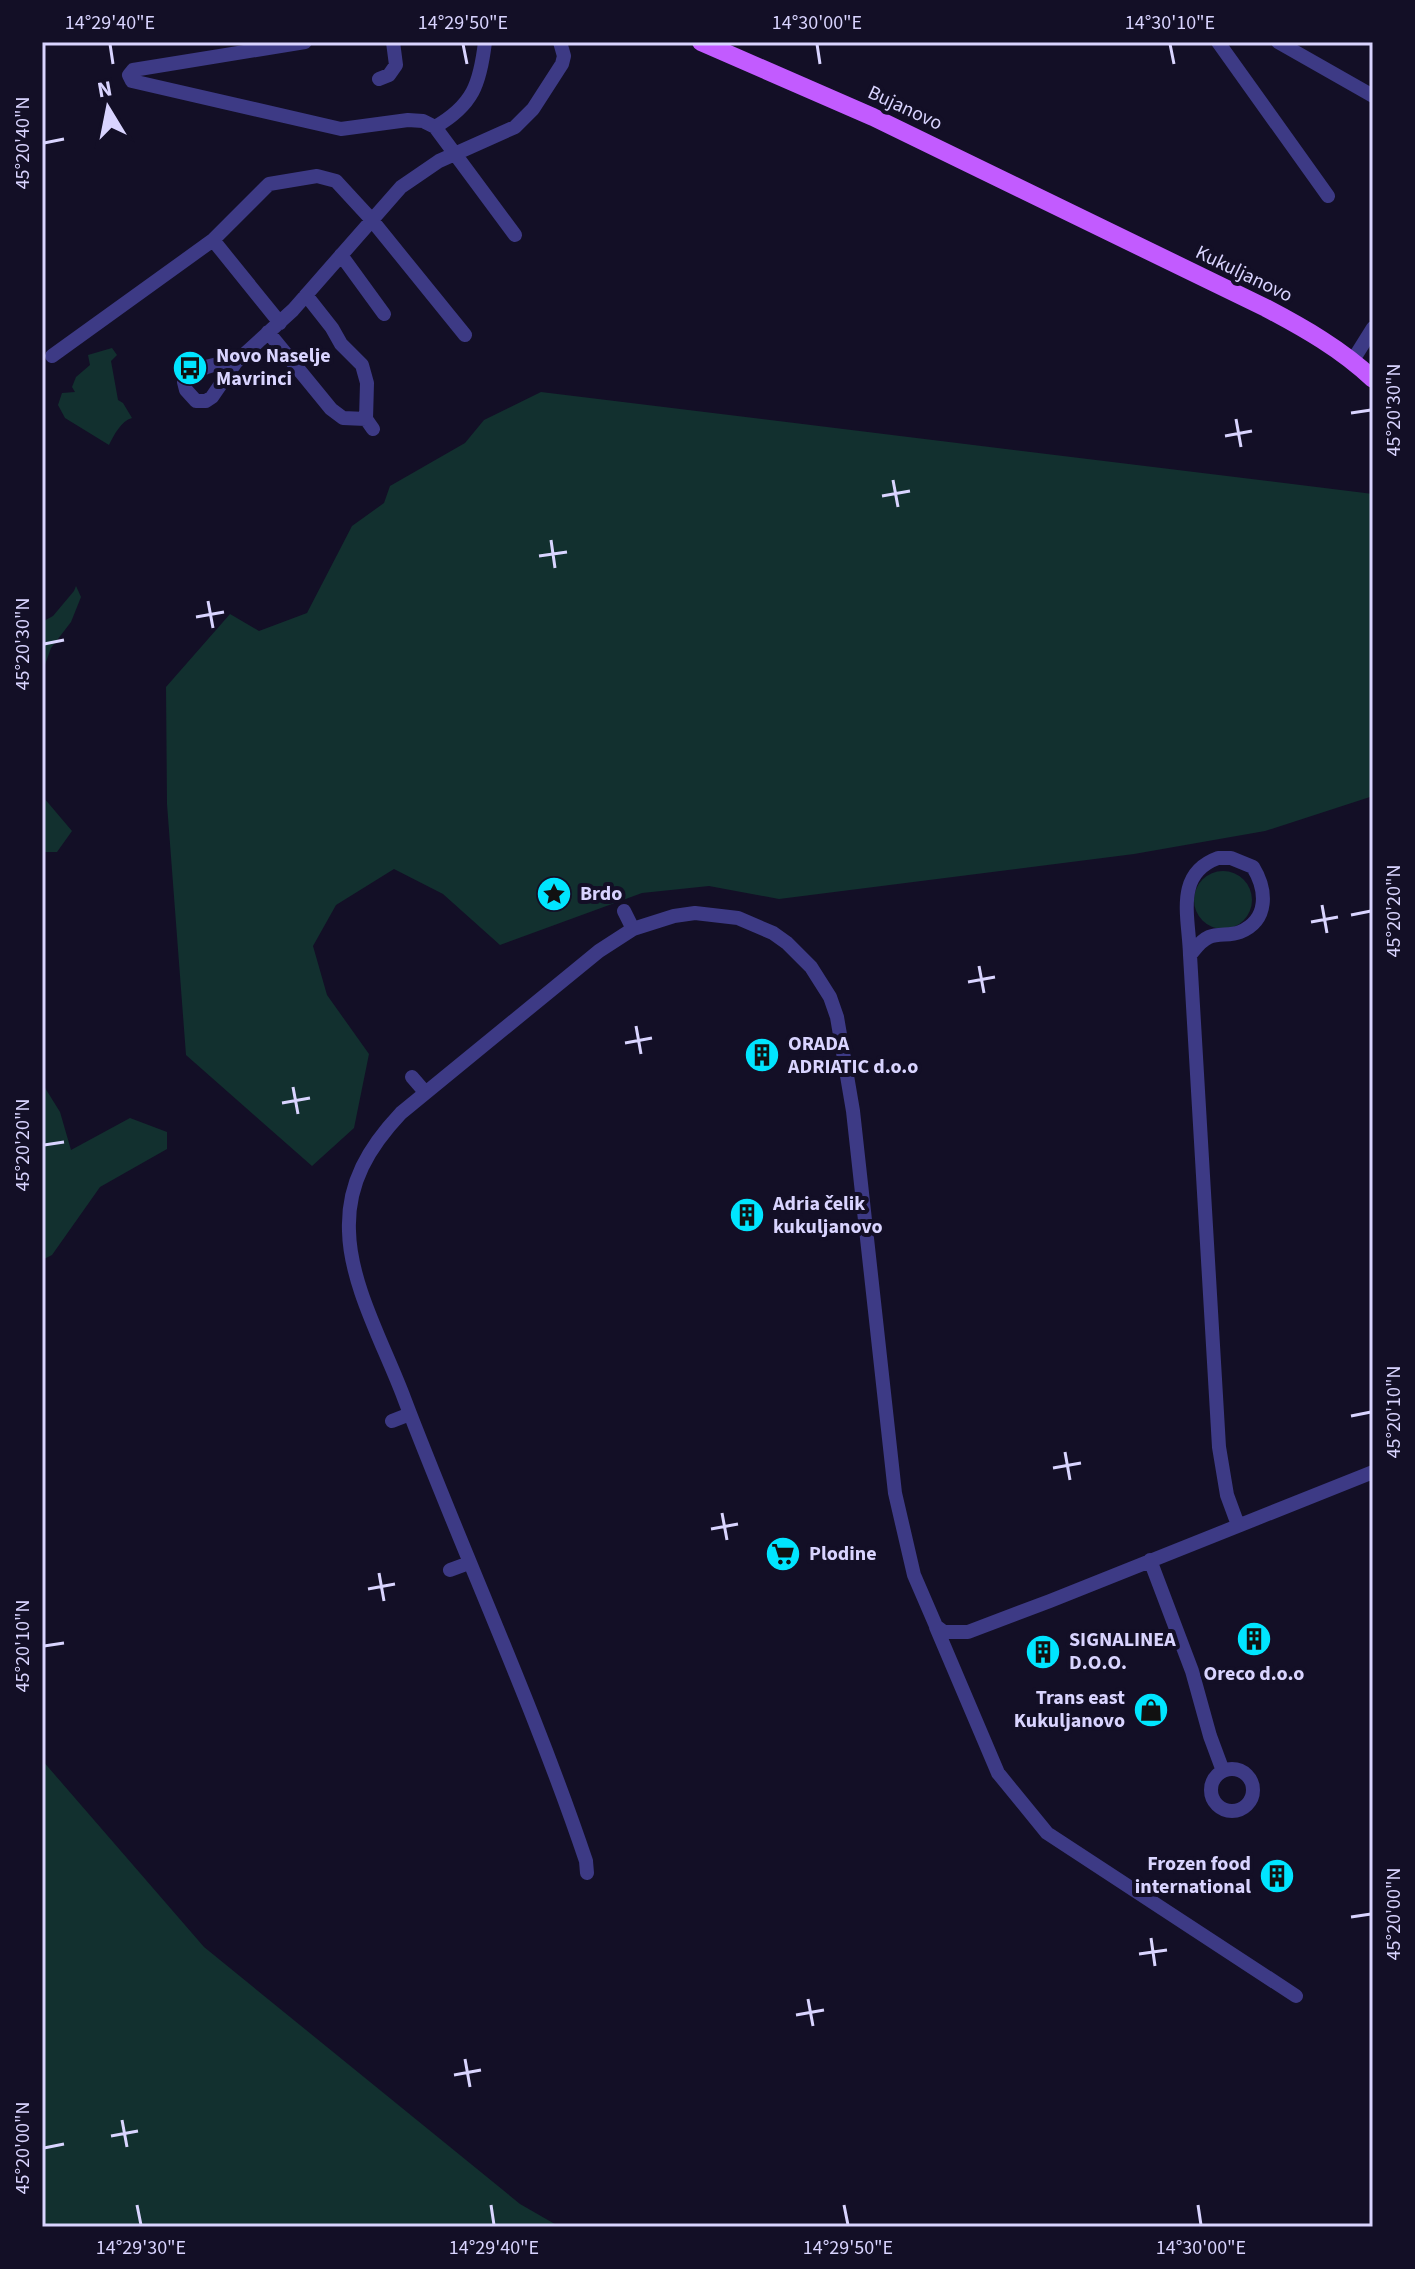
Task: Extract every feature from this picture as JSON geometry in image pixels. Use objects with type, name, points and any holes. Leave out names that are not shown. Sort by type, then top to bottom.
[{"type":"main road","name":"Bujanovo","points":[[701,42],[873,117],[1086,220]]},
{"type":"main road","name":"Kukuljanovo","points":[[1086,220],[1283,317],[1353,360],[1373,379]]},
{"type":"street","points":[[305,42],[133,70],[129,75],[132,81],[341,129],[416,120],[435,127],[515,235]]},
{"type":"street","points":[[379,79],[389,75],[396,65],[393,42]]},
{"type":"street","points":[[435,127],[451,117],[472,95],[481,74],[485,42]]},
{"type":"street","points":[[236,362],[306,295],[409,180],[454,154],[504,134],[523,121],[562,64],[564,56],[560,42]]},
{"type":"street","points":[[1218,42],[1328,196]]},
{"type":"street","points":[[1278,42],[1373,96]]},
{"type":"street","points":[[52,356],[213,240],[269,184],[317,176],[336,181],[371,219],[465,335]]},
{"type":"street","points":[[213,240],[331,409],[343,418],[369,424],[367,383],[362,365],[341,344],[306,295]]},
{"type":"street","points":[[341,255],[384,314]]},
{"type":"street","points":[[1353,360],[1373,328]]},
{"type":"street","points":[[1190,955],[1198,944],[1210,936],[1238,933],[1258,917],[1264,892],[1253,867],[1231,858],[1206,862],[1190,881],[1187,893],[1190,955],[1219,1447],[1227,1495],[1238,1525]]},
{"type":"street","points":[[624,911],[633,929]]},
{"type":"street","points":[[587,1873],[586,1861],[562,1790],[469,1563],[357,1275],[350,1244],[349,1213],[357,1177],[374,1142],[401,1113],[599,951],[651,921],[695,913],[738,918],[773,933],[811,967],[830,997],[837,1017],[853,1111],[895,1493],[914,1575],[998,1773],[1047,1833],[1296,1996]]},
{"type":"street","points":[[412,1077],[425,1092]]},
{"type":"street","points":[[392,1421],[410,1414]]},
{"type":"street","points":[[936,1626],[944,1632],[968,1632],[1373,1472]]},
{"type":"street","points":[[1150,1560],[1192,1671],[1223,1771]]},
{"type":"street","points":[[450,1570],[469,1563]]},
{"type":"green space","points":[[112,348],[117,355],[111,361],[118,400],[132,418],[121,425],[109,445],[65,418],[58,405],[62,393],[75,392],[72,387],[76,377],[90,365],[88,355]]},
{"type":"green space","points":[[541,392],[1373,494],[1373,796],[1265,831],[1134,854],[779,899],[709,886],[642,893],[500,945],[443,894],[394,869],[336,905],[313,946],[327,995],[369,1054],[354,1128],[312,1166],[186,1055],[167,804],[166,687],[230,614],[259,631],[307,613],[352,526],[384,503],[390,486],[465,443],[484,420]]},
{"type":"green space","points":[[76,586],[81,597],[71,622],[51,648],[42,673],[42,622],[53,616]]},
{"type":"green space","points":[[42,788],[44,798],[72,831],[57,852],[42,852]]},
{"type":"green space","points":[[1223,871],[1243,880],[1252,900],[1243,920],[1223,929],[1203,920],[1194,900],[1203,880]]},
{"type":"green space","points":[[42,1083],[60,1112],[71,1150],[130,1118],[167,1132],[167,1149],[100,1187],[52,1255],[42,1260]]},
{"type":"green space","points":[[42,1760],[204,1947],[520,2204],[560,2227],[42,2227]]},
{"type":"place","name":"Novo Naselje Mavrinci","points":[[190,368]]},
{"type":"place","name":"Brdo","points":[[554,894]]},
{"type":"place","name":"ORADA ADRIATIC d.o.o","points":[[762,1055]]},
{"type":"place","name":"Adria čelik kukuljanovo","points":[[747,1215]]},
{"type":"place","name":"Plodine","points":[[783,1554]]},
{"type":"place","name":"Oreco d.o.o","points":[[1254,1639]]},
{"type":"place","name":"SIGNALINEA D.O.O.","points":[[1043,1652]]},
{"type":"place","name":"Trans east Kukuljanovo","points":[[1151,1710]]},
{"type":"place","name":"Frozen food international","points":[[1277,1876]]}]
